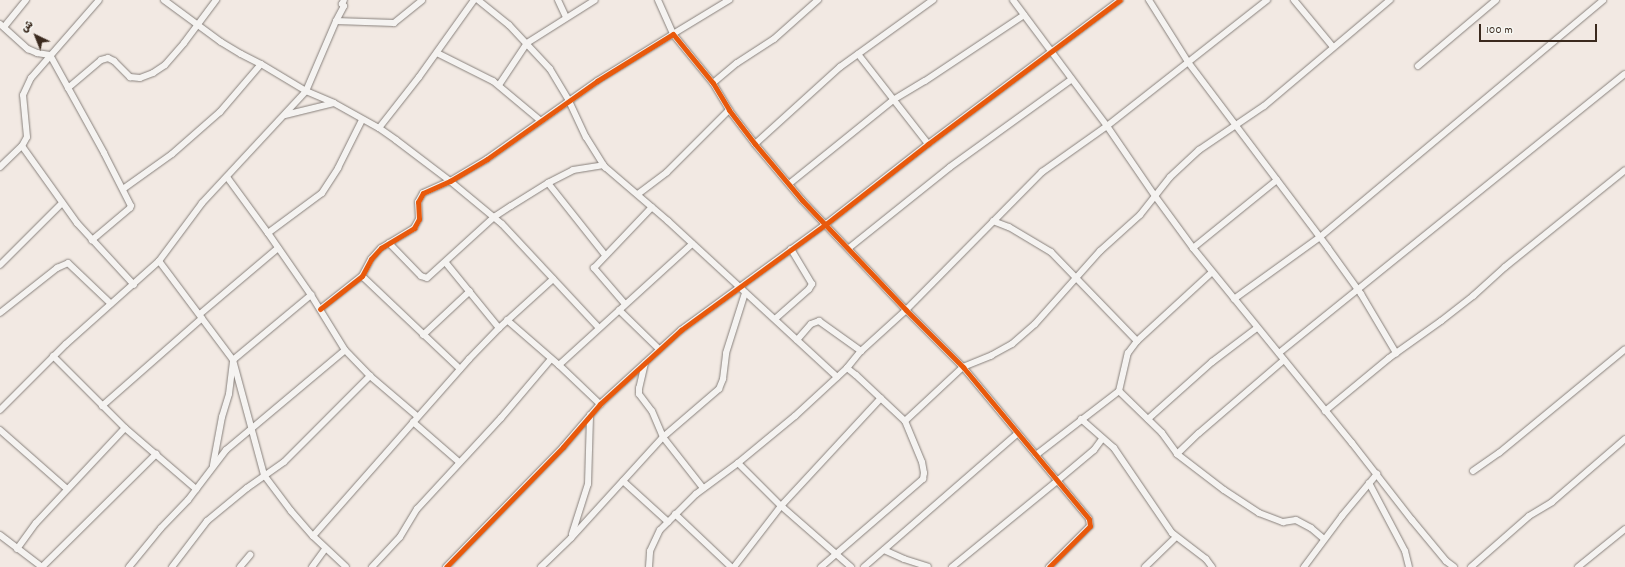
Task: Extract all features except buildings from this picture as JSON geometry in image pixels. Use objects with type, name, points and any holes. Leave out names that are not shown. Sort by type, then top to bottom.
[{"type":"street","points":[[26,0],[2,25],[28,49],[50,56],[123,189],[130,206],[130,208],[92,240]]},
{"type":"street","points":[[0,167],[22,146],[27,137],[23,95],[31,78],[99,0]]},
{"type":"street","points":[[164,0],[221,42],[261,64],[306,92],[334,104],[379,128],[450,181],[494,217],[598,328]]},
{"type":"street","points":[[68,88],[101,60],[108,58],[114,61],[130,77],[140,78],[153,73],[165,65],[199,25],[216,0]]},
{"type":"street","points":[[0,410],[53,356],[159,261],[202,203],[306,92],[336,21],[344,6],[342,4],[344,0]]},
{"type":"street","points":[[336,21],[394,23],[422,0]]},
{"type":"street","points":[[379,128],[437,53],[474,0]]},
{"type":"street","points":[[478,0],[509,25],[550,69],[569,101],[586,137],[604,165],[638,194],[837,377]]},
{"type":"street","points":[[558,0],[566,17]]},
{"type":"street","points":[[499,86],[527,43],[595,0]]},
{"type":"street","points":[[658,0],[673,34],[713,83],[729,110],[755,144],[789,184],[906,310],[963,367],[1090,522],[1090,526],[1049,567]]},
{"type":"street","points":[[320,309],[362,276],[374,254],[389,243],[410,232],[417,224],[420,213],[418,202],[423,193],[450,181],[493,155],[597,81],[729,0]]},
{"type":"street","points":[[713,83],[737,63],[774,39],[818,0]]},
{"type":"street","points":[[755,144],[825,78],[933,0]]},
{"type":"street","points":[[1013,0],[1107,126],[1193,248],[1446,561],[1454,567]]},
{"type":"street","points":[[446,567],[563,447],[600,404],[659,349],[738,286],[826,224],[1051,50],[1120,0]]},
{"type":"street","points":[[1149,0],[1188,62],[1236,124],[1276,180],[1320,236],[1358,290],[1396,353]]},
{"type":"street","points":[[649,567],[650,551],[653,542],[675,514],[703,488],[738,463],[795,416],[847,368],[861,351],[906,310],[1042,172],[1107,126],[1267,0]]},
{"type":"street","points":[[1294,0],[1333,47]]},
{"type":"street","points":[[905,421],[963,367],[992,355],[1012,344],[1035,324],[1100,251],[1140,215],[1170,178],[1199,150],[1264,106],[1390,0]]},
{"type":"street","points":[[1418,66],[1496,0]]},
{"type":"street","points":[[1234,299],[1320,236],[1603,0]]},
{"type":"street","points":[[789,184],[893,100],[925,81],[1024,15]]},
{"type":"street","points":[[437,53],[485,76],[541,121]]},
{"type":"street","points":[[858,54],[928,144]]},
{"type":"street","points":[[123,189],[172,154],[220,112],[261,64]]},
{"type":"street","points":[[1279,354],[1625,74]]},
{"type":"street","points":[[849,248],[950,167],[1072,79]]},
{"type":"street","points":[[285,115],[334,104]]},
{"type":"street","points":[[638,194],[667,172],[729,110]]},
{"type":"street","points":[[268,233],[322,193],[338,168],[362,120]]},
{"type":"street","points":[[22,146],[62,203],[92,240],[134,285]]},
{"type":"street","points":[[389,243],[425,278],[446,263],[494,217],[548,183],[573,170],[604,165]]},
{"type":"street","points":[[1325,411],[1396,353],[1473,296],[1505,267],[1625,170]]},
{"type":"street","points":[[227,177],[311,295],[345,350],[370,376],[417,416]]},
{"type":"street","points":[[1193,248],[1276,180]]},
{"type":"street","points":[[548,183],[605,255]]},
{"type":"street","points":[[0,265],[62,203]]},
{"type":"street","points":[[625,304],[594,269],[605,255],[652,207]]},
{"type":"street","points":[[993,221],[1009,227],[1051,252],[1077,277],[1137,341]]},
{"type":"street","points":[[559,365],[692,244]]},
{"type":"street","points":[[102,406],[278,248]]},
{"type":"street","points":[[775,319],[810,289],[812,284],[791,249]]},
{"type":"street","points":[[159,261],[233,360],[253,428],[264,475],[313,536],[325,549],[346,567]]},
{"type":"street","points":[[0,313],[62,264],[68,263],[111,304]]},
{"type":"street","points":[[446,263],[499,328]]},
{"type":"street","points":[[1036,455],[1119,391],[1128,353],[1137,341],[1212,272]]},
{"type":"street","points":[[362,276],[423,336],[460,369]]},
{"type":"street","points":[[313,536],[417,416],[460,369],[507,320],[553,279]]},
{"type":"street","points":[[423,336],[470,291]]},
{"type":"street","points":[[542,567],[571,538],[663,437],[722,384],[726,353],[745,293]]},
{"type":"street","points":[[213,466],[222,417],[230,389],[233,360],[311,295]]},
{"type":"street","points":[[619,310],[659,349]]},
{"type":"street","points":[[507,320],[559,365],[600,404]]},
{"type":"street","points":[[797,340],[811,324],[819,322],[861,351]]},
{"type":"street","points":[[1148,419],[1212,362],[1257,328]]},
{"type":"street","points":[[1473,470],[1499,453],[1625,349]]},
{"type":"street","points":[[129,567],[226,450],[345,350]]},
{"type":"street","points":[[53,356],[125,428],[156,454],[176,474],[196,488]]},
{"type":"street","points":[[372,567],[400,537],[417,509],[501,418],[551,359]]},
{"type":"street","points":[[1177,454],[1199,433],[1284,360]]},
{"type":"street","points":[[645,362],[639,391],[652,411],[663,437],[703,488]]},
{"type":"street","points":[[821,567],[923,479],[924,473],[922,462],[905,421],[847,368]]},
{"type":"street","points":[[172,567],[207,521],[264,475],[284,462],[306,442],[370,376]]},
{"type":"street","points":[[1119,391],[1148,419],[1177,454],[1224,490],[1259,513],[1284,522],[1296,520],[1311,528],[1324,539]]},
{"type":"street","points":[[734,567],[781,506],[881,398]]},
{"type":"street","points":[[571,538],[588,484],[590,415]]},
{"type":"street","points":[[1081,419],[1114,448],[1160,518],[1176,537],[1206,559],[1212,567]]},
{"type":"street","points":[[413,422],[459,462]]},
{"type":"street","points":[[17,549],[36,523],[125,428]]},
{"type":"street","points":[[0,430],[67,490]]},
{"type":"street","points":[[864,567],[1018,434]]},
{"type":"street","points":[[952,567],[1094,450],[1102,439]]},
{"type":"street","points":[[1471,567],[1529,516],[1552,502],[1625,439]]},
{"type":"street","points":[[0,535],[33,564],[42,567],[156,454]]},
{"type":"street","points":[[738,463],[781,506],[851,567]]},
{"type":"street","points":[[1304,567],[1324,539],[1377,474]]},
{"type":"street","points":[[623,481],[668,522]]},
{"type":"street","points":[[1369,483],[1405,551],[1409,567]]},
{"type":"street","points":[[675,514],[731,567]]},
{"type":"street","points":[[1578,567],[1625,529]]},
{"type":"street","points":[[1145,567],[1176,537]]},
{"type":"street","points":[[312,567],[325,549]]},
{"type":"street","points":[[884,550],[928,567]]},
{"type":"street","points":[[240,567],[250,555]]},
{"type":"cycle path","points":[[446,567],[563,447],[600,404],[681,330],[826,224],[928,144],[1120,0]]},
{"type":"cycle path","points":[[320,309],[362,276],[371,259],[381,248],[414,228],[419,219],[418,202],[423,193],[450,181],[487,159],[597,81],[673,34],[713,83],[729,110],[755,144],[802,200],[906,310],[963,367],[1089,519],[1090,526],[1049,567]]}]
